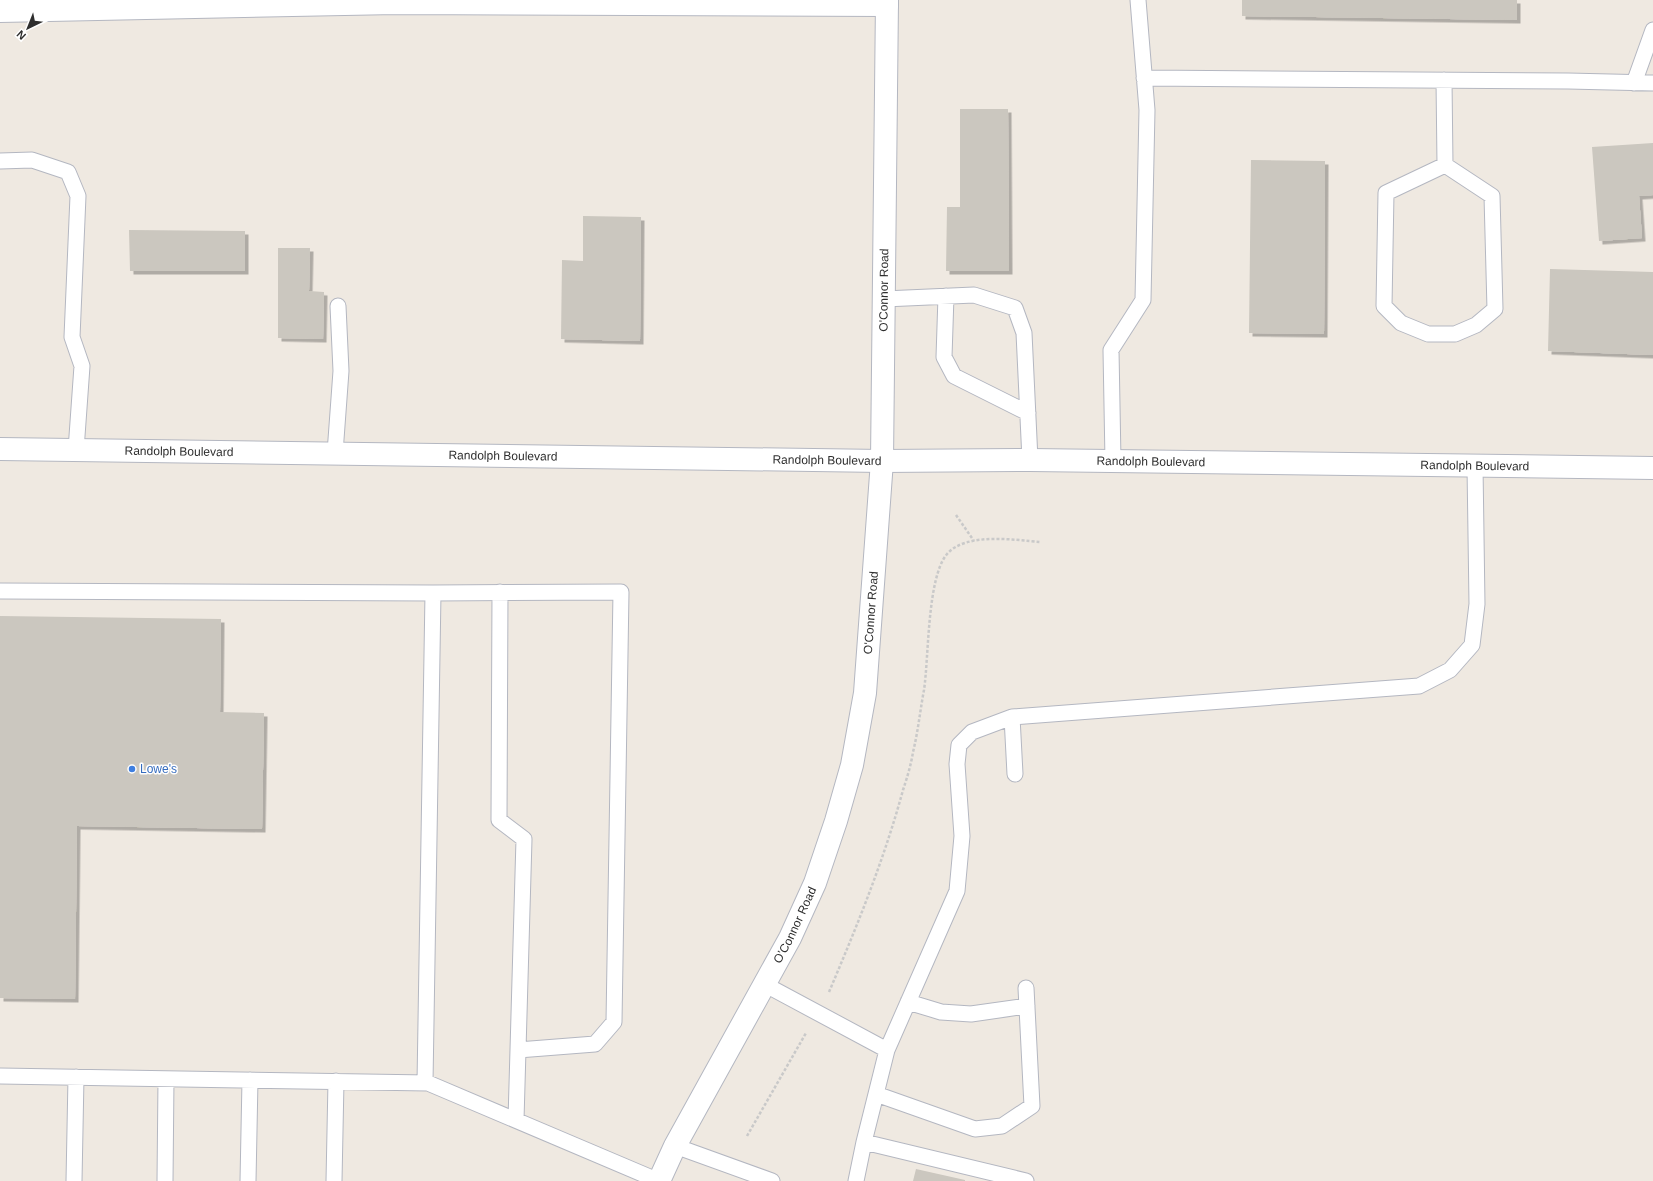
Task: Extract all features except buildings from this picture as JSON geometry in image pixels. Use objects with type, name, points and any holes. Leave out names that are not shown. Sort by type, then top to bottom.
[{"type":"main road","points":[[0,11],[396,1],[887,2]]},
{"type":"main road","name":"O'Connor Road","points":[[659,1181],[675,1146],[790,938],[816,883],[852,765],[865,692],[882,461],[887,2]]},
{"type":"main road","name":"Randolph Boulevard","points":[[0,449],[335,452],[882,461],[1030,460],[1653,468]]},
{"type":"lane","points":[[1113,462],[1111,350],[1143,300],[1147,110],[1138,0]]},
{"type":"lane","points":[[1634,83],[1653,30]]},
{"type":"lane","points":[[1144,78],[1653,83]]},
{"type":"lane","points":[[1444,80],[1445,165]]},
{"type":"lane","points":[[0,161],[32,160],[68,172],[78,196],[72,337],[82,366],[76,450]]},
{"type":"lane","points":[[1445,165],[1492,196],[1495,309],[1476,325],[1455,334],[1428,334],[1401,323],[1384,306],[1386,193],[1445,165]]},
{"type":"lane","points":[[884,299],[974,295],[1015,308],[1024,333],[1030,460]]},
{"type":"lane","points":[[946,296],[944,357],[954,376],[1028,413]]},
{"type":"lane","points":[[335,452],[341,371],[338,306]]},
{"type":"lane","points":[[856,1181],[887,1050],[957,891],[962,836],[957,764],[959,745],[972,732],[1012,718],[1419,686],[1450,670],[1472,644],[1477,604],[1475,466]]},
{"type":"lane","points":[[0,591],[433,593],[621,592],[614,1022],[595,1044],[518,1050]]},
{"type":"lane","points":[[500,592],[499,820],[524,839],[516,1120]]},
{"type":"lane","points":[[425,1082],[433,593]]},
{"type":"lane","points":[[1012,718],[1015,774]]},
{"type":"lane","points":[[764,984],[887,1050]]},
{"type":"lane","points":[[876,1094],[975,1129],[1002,1126],[1032,1106],[1026,988]]},
{"type":"lane","points":[[908,1002],[941,1012],[971,1014],[1026,1006]]},
{"type":"lane","points":[[0,1076],[425,1082],[659,1181]]},
{"type":"lane","points":[[74,1181],[76,1077]]},
{"type":"lane","points":[[165,1181],[166,1079]]},
{"type":"lane","points":[[248,1181],[250,1080]]},
{"type":"lane","points":[[334,1181],[336,1081]]},
{"type":"lane","points":[[864,1142],[1026,1181]]},
{"type":"lane","points":[[675,1146],[767,1180]]},
{"type":"path","points":[[956,515],[974,541]]},
{"type":"path","points":[[747,1136],[829,992],[856,928],[895,820],[913,753],[927,669],[933,592],[938,571],[948,554],[963,544],[986,539],[1040,542]]},
{"type":"place","name":"Lowe's","points":[[132,769]]}]
